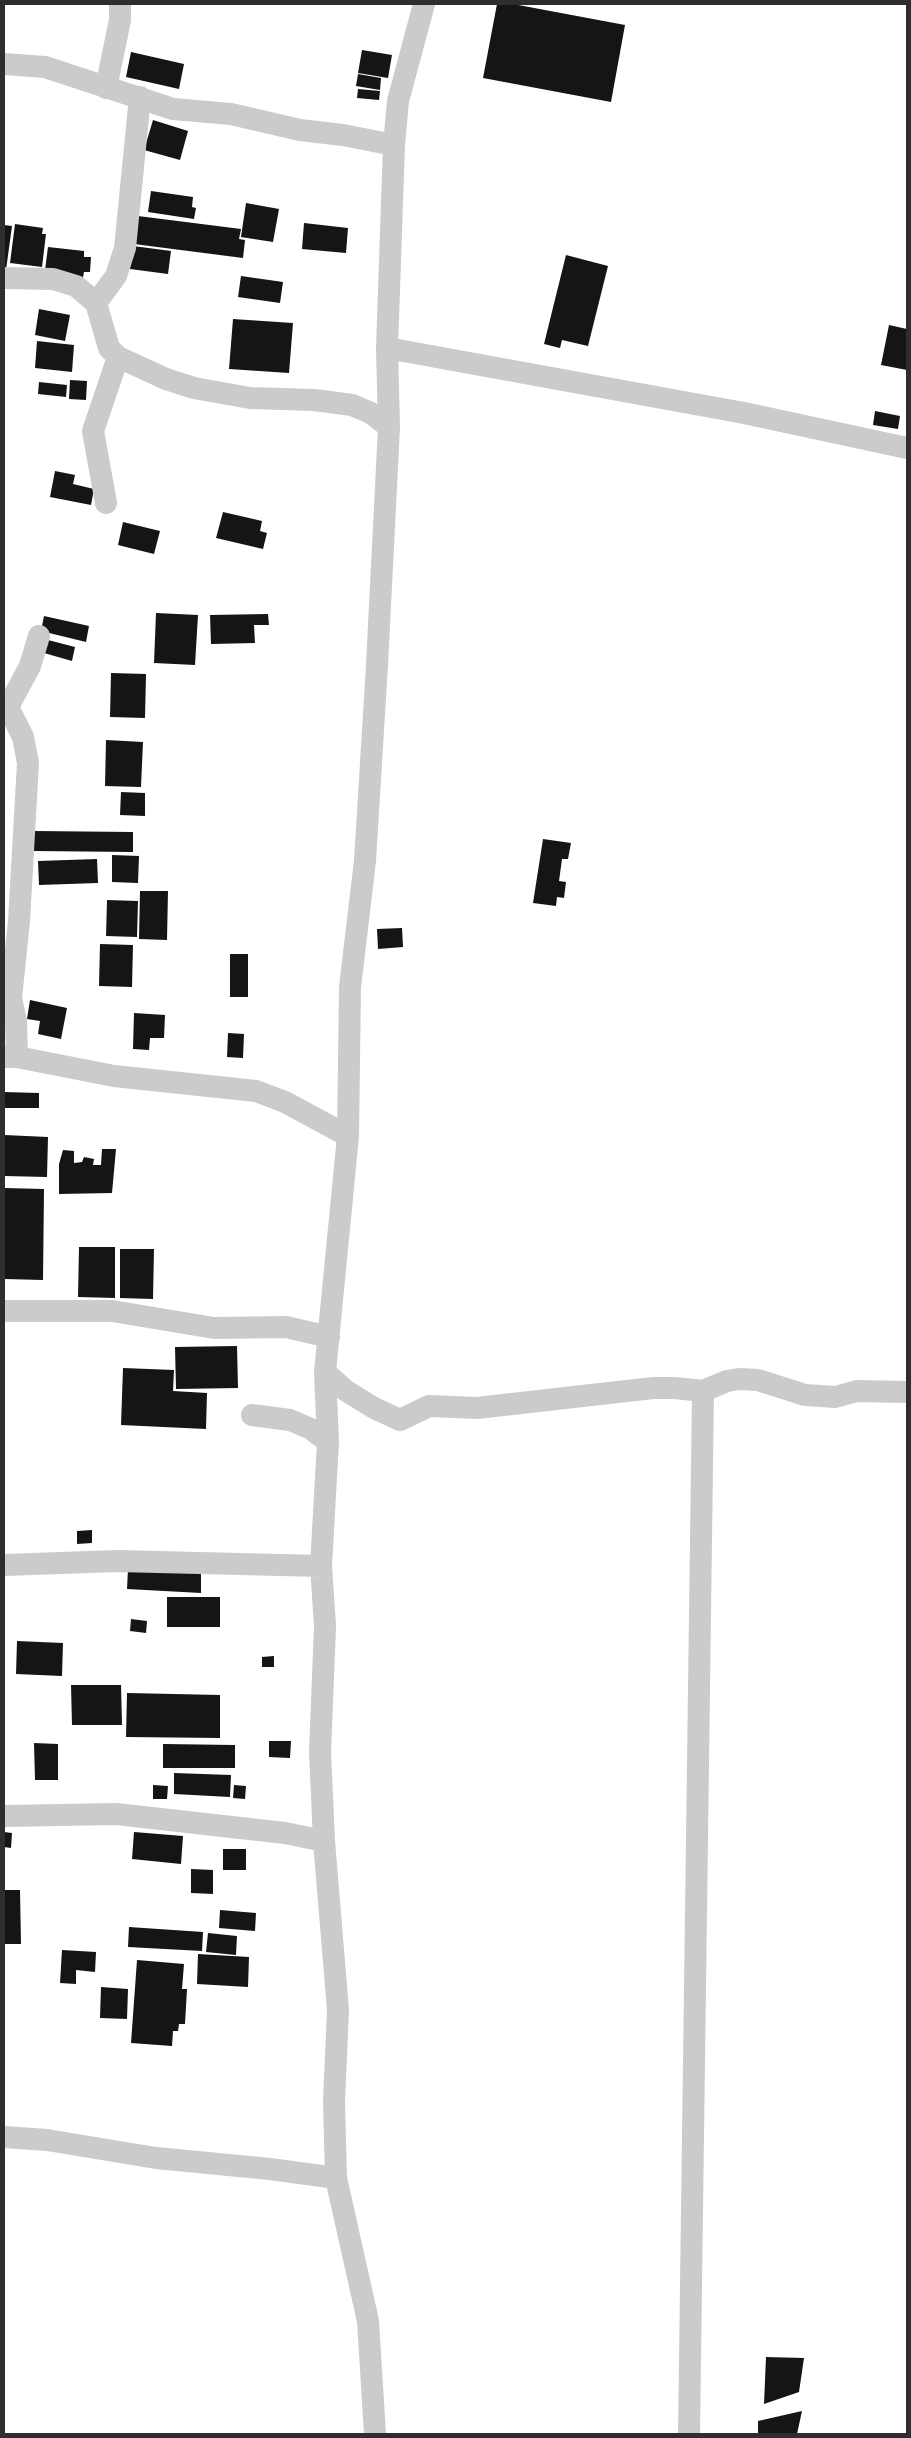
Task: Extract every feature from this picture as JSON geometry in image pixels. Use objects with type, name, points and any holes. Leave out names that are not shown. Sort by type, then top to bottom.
[{"type":"street","points":[[106,88],[120,20],[120,4]]},
{"type":"street","points":[[375,2434],[368,2321],[336,2178],[334,2101],[338,2010],[324,1841],[320,1752],[325,1626],[321,1566],[328,1442],[325,1372],[348,1136],[350,987],[365,861],[389,427],[387,348],[394,145],[398,101],[424,4]]},
{"type":"street","points":[[4,64],[46,67],[173,109],[231,114],[300,130],[343,135],[394,145]]},
{"type":"street","points":[[96,303],[116,276],[125,248],[140,97]]},
{"type":"street","points":[[4,278],[53,279],[76,286],[96,303],[109,348],[118,357],[166,379],[194,388],[250,398],[314,400],[352,405],[371,413],[389,427]]},
{"type":"street","points":[[387,348],[734,412],[907,448]]},
{"type":"street","points":[[106,503],[93,431],[118,357]]},
{"type":"street","points":[[39,636],[30,666],[6,707],[23,737],[28,763],[19,922],[11,998],[16,1021],[10,1057],[114,1076],[256,1091],[285,1102],[348,1136]]},
{"type":"street","points":[[4,1312],[112,1312],[214,1328],[286,1327],[329,1337]]},
{"type":"street","points":[[325,1372],[353,1395],[374,1408],[400,1420],[429,1406],[477,1408],[653,1388],[703,1391],[727,1381],[740,1379],[758,1380],[798,1393],[821,1396],[835,1397],[857,1391],[907,1392]]},
{"type":"street","points":[[689,2434],[703,1391]]},
{"type":"street","points":[[252,1415],[290,1420],[311,1429],[328,1442]]},
{"type":"street","points":[[4,1565],[117,1562],[321,1566]]},
{"type":"street","points":[[4,1816],[116,1814],[285,1833],[324,1841]]},
{"type":"street","points":[[4,2137],[47,2140],[156,2158],[270,2169],[336,2178]]},
{"type":"building","points":[[497,4],[513,4],[625,25],[611,102],[483,78]]},
{"type":"building","points":[[362,50],[392,55],[388,78],[358,73]]},
{"type":"building","points":[[131,52],[184,64],[179,89],[126,77]]},
{"type":"building","points":[[358,74],[381,78],[380,90],[356,86]]},
{"type":"building","points":[[358,89],[380,91],[379,100],[357,98]]},
{"type":"building","points":[[153,120],[188,131],[180,160],[144,150]]},
{"type":"building","points":[[151,191],[193,197],[192,207],[196,208],[194,219],[148,212]]},
{"type":"building","points":[[246,203],[279,209],[273,242],[241,237]]},
{"type":"building","points":[[138,216],[241,229],[239,239],[245,240],[243,258],[134,244]]},
{"type":"building","points":[[304,223],[348,228],[346,253],[302,249]]},
{"type":"building","points":[[15,224],[43,228],[42,234],[46,234],[42,267],[10,263]]},
{"type":"building","points":[[4,225],[12,226],[6,270],[4,269]]},
{"type":"building","points":[[133,246],[171,251],[168,274],[130,269]]},
{"type":"building","points":[[48,247],[84,251],[84,257],[91,257],[90,272],[84,272],[82,283],[44,278]]},
{"type":"building","points":[[566,255],[608,266],[588,346],[562,340],[560,348],[544,344]]},
{"type":"building","points":[[241,276],[283,282],[280,303],[238,297]]},
{"type":"building","points":[[39,309],[70,315],[65,341],[35,335]]},
{"type":"building","points":[[233,319],[293,323],[289,373],[229,369]]},
{"type":"building","points":[[889,325],[907,329],[907,370],[881,365]]},
{"type":"building","points":[[37,341],[74,345],[72,372],[35,368]]},
{"type":"building","points":[[70,380],[87,381],[86,400],[69,399]]},
{"type":"building","points":[[39,382],[67,385],[66,397],[38,394]]},
{"type":"building","points":[[875,411],[900,416],[898,429],[873,425]]},
{"type":"building","points":[[55,471],[75,475],[73,484],[94,489],[91,505],[50,497]]},
{"type":"building","points":[[223,512],[262,521],[260,531],[267,533],[263,549],[216,538]]},
{"type":"building","points":[[123,522],[160,531],[154,554],[118,545]]},
{"type":"building","points":[[156,613],[198,615],[195,665],[154,663]]},
{"type":"building","points":[[268,614],[269,625],[254,625],[255,643],[211,644],[210,615]]},
{"type":"building","points":[[44,616],[89,626],[86,642],[41,631]]},
{"type":"building","points":[[48,640],[75,647],[72,661],[44,653]]},
{"type":"building","points":[[111,673],[146,674],[145,718],[110,717]]},
{"type":"building","points":[[106,740],[143,742],[141,787],[105,786]]},
{"type":"building","points":[[121,792],[145,793],[145,816],[120,815]]},
{"type":"building","points":[[34,831],[133,832],[133,852],[34,851]]},
{"type":"building","points":[[543,839],[571,843],[568,859],[562,859],[559,881],[566,882],[564,898],[557,897],[556,906],[533,903]]},
{"type":"building","points":[[112,855],[139,856],[138,883],[112,882]]},
{"type":"building","points":[[97,859],[98,883],[39,885],[38,861]]},
{"type":"building","points":[[140,891],[168,891],[167,940],[139,939]]},
{"type":"building","points":[[107,900],[138,901],[137,937],[106,936]]},
{"type":"building","points":[[402,928],[403,947],[378,949],[377,929]]},
{"type":"building","points":[[100,944],[133,945],[132,987],[99,986]]},
{"type":"building","points":[[230,954],[248,954],[248,997],[230,997]]},
{"type":"building","points":[[30,1000],[67,1008],[61,1039],[38,1034],[40,1021],[27,1019]]},
{"type":"building","points":[[134,1013],[165,1015],[164,1038],[150,1038],[149,1050],[133,1049]]},
{"type":"building","points":[[228,1033],[244,1034],[243,1058],[227,1057]]},
{"type":"building","points":[[4,1092],[39,1093],[39,1108],[4,1108]]},
{"type":"building","points":[[4,1135],[48,1137],[47,1177],[4,1176]]},
{"type":"building","points":[[102,1149],[116,1149],[112,1193],[59,1194],[59,1164],[63,1150],[74,1151],[74,1163],[82,1162],[84,1157],[94,1159],[93,1165],[101,1165]]},
{"type":"building","points":[[4,1188],[44,1189],[43,1280],[4,1279]]},
{"type":"building","points":[[79,1247],[115,1247],[115,1298],[78,1297]]},
{"type":"building","points":[[120,1249],[154,1249],[153,1299],[120,1298]]},
{"type":"building","points":[[237,1346],[238,1388],[176,1389],[175,1347]]},
{"type":"building","points":[[123,1368],[174,1370],[173,1391],[207,1393],[206,1429],[121,1425]]},
{"type":"building","points":[[92,1530],[92,1543],[77,1544],[77,1531]]},
{"type":"building","points":[[128,1569],[201,1573],[201,1593],[127,1589]]},
{"type":"building","points":[[167,1597],[220,1597],[220,1627],[167,1627]]},
{"type":"building","points":[[131,1619],[147,1621],[146,1633],[130,1631]]},
{"type":"building","points":[[17,1641],[63,1643],[62,1676],[16,1674]]},
{"type":"building","points":[[274,1656],[274,1667],[262,1667],[262,1657]]},
{"type":"building","points":[[71,1685],[121,1685],[122,1725],[72,1725]]},
{"type":"building","points":[[127,1693],[220,1695],[220,1738],[126,1737]]},
{"type":"building","points":[[269,1741],[291,1741],[290,1758],[269,1757]]},
{"type":"building","points":[[34,1743],[58,1744],[58,1780],[35,1780]]},
{"type":"building","points":[[163,1744],[235,1745],[235,1768],[163,1768]]},
{"type":"building","points":[[174,1773],[231,1775],[230,1797],[174,1794]]},
{"type":"building","points":[[153,1785],[168,1786],[167,1799],[153,1799]]},
{"type":"building","points":[[234,1785],[246,1786],[245,1799],[233,1798]]},
{"type":"building","points":[[4,1832],[12,1833],[11,1848],[4,1847]]},
{"type":"building","points":[[134,1832],[183,1836],[181,1864],[132,1859]]},
{"type":"building","points":[[223,1849],[246,1849],[246,1870],[223,1870]]},
{"type":"building","points":[[191,1869],[213,1870],[213,1894],[191,1893]]},
{"type":"building","points":[[4,1890],[20,1890],[21,1944],[4,1944]]},
{"type":"building","points":[[220,1910],[256,1913],[255,1931],[219,1928]]},
{"type":"building","points":[[129,1927],[203,1932],[202,1951],[128,1947]]},
{"type":"building","points":[[208,1933],[237,1936],[236,1955],[206,1952]]},
{"type":"building","points":[[62,1950],[96,1952],[95,1972],[76,1970],[76,1984],[60,1983]]},
{"type":"building","points":[[198,1954],[249,1957],[248,1987],[197,1984]]},
{"type":"building","points":[[137,1960],[184,1964],[182,1989],[187,1989],[185,2024],[179,2024],[178,2031],[173,2031],[172,2046],[131,2043]]},
{"type":"building","points":[[101,1987],[128,1989],[127,2019],[100,2018]]},
{"type":"building","points":[[766,2357],[804,2358],[799,2392],[764,2404]]},
{"type":"building","points":[[802,2411],[797,2434],[758,2434],[758,2421]]}]
